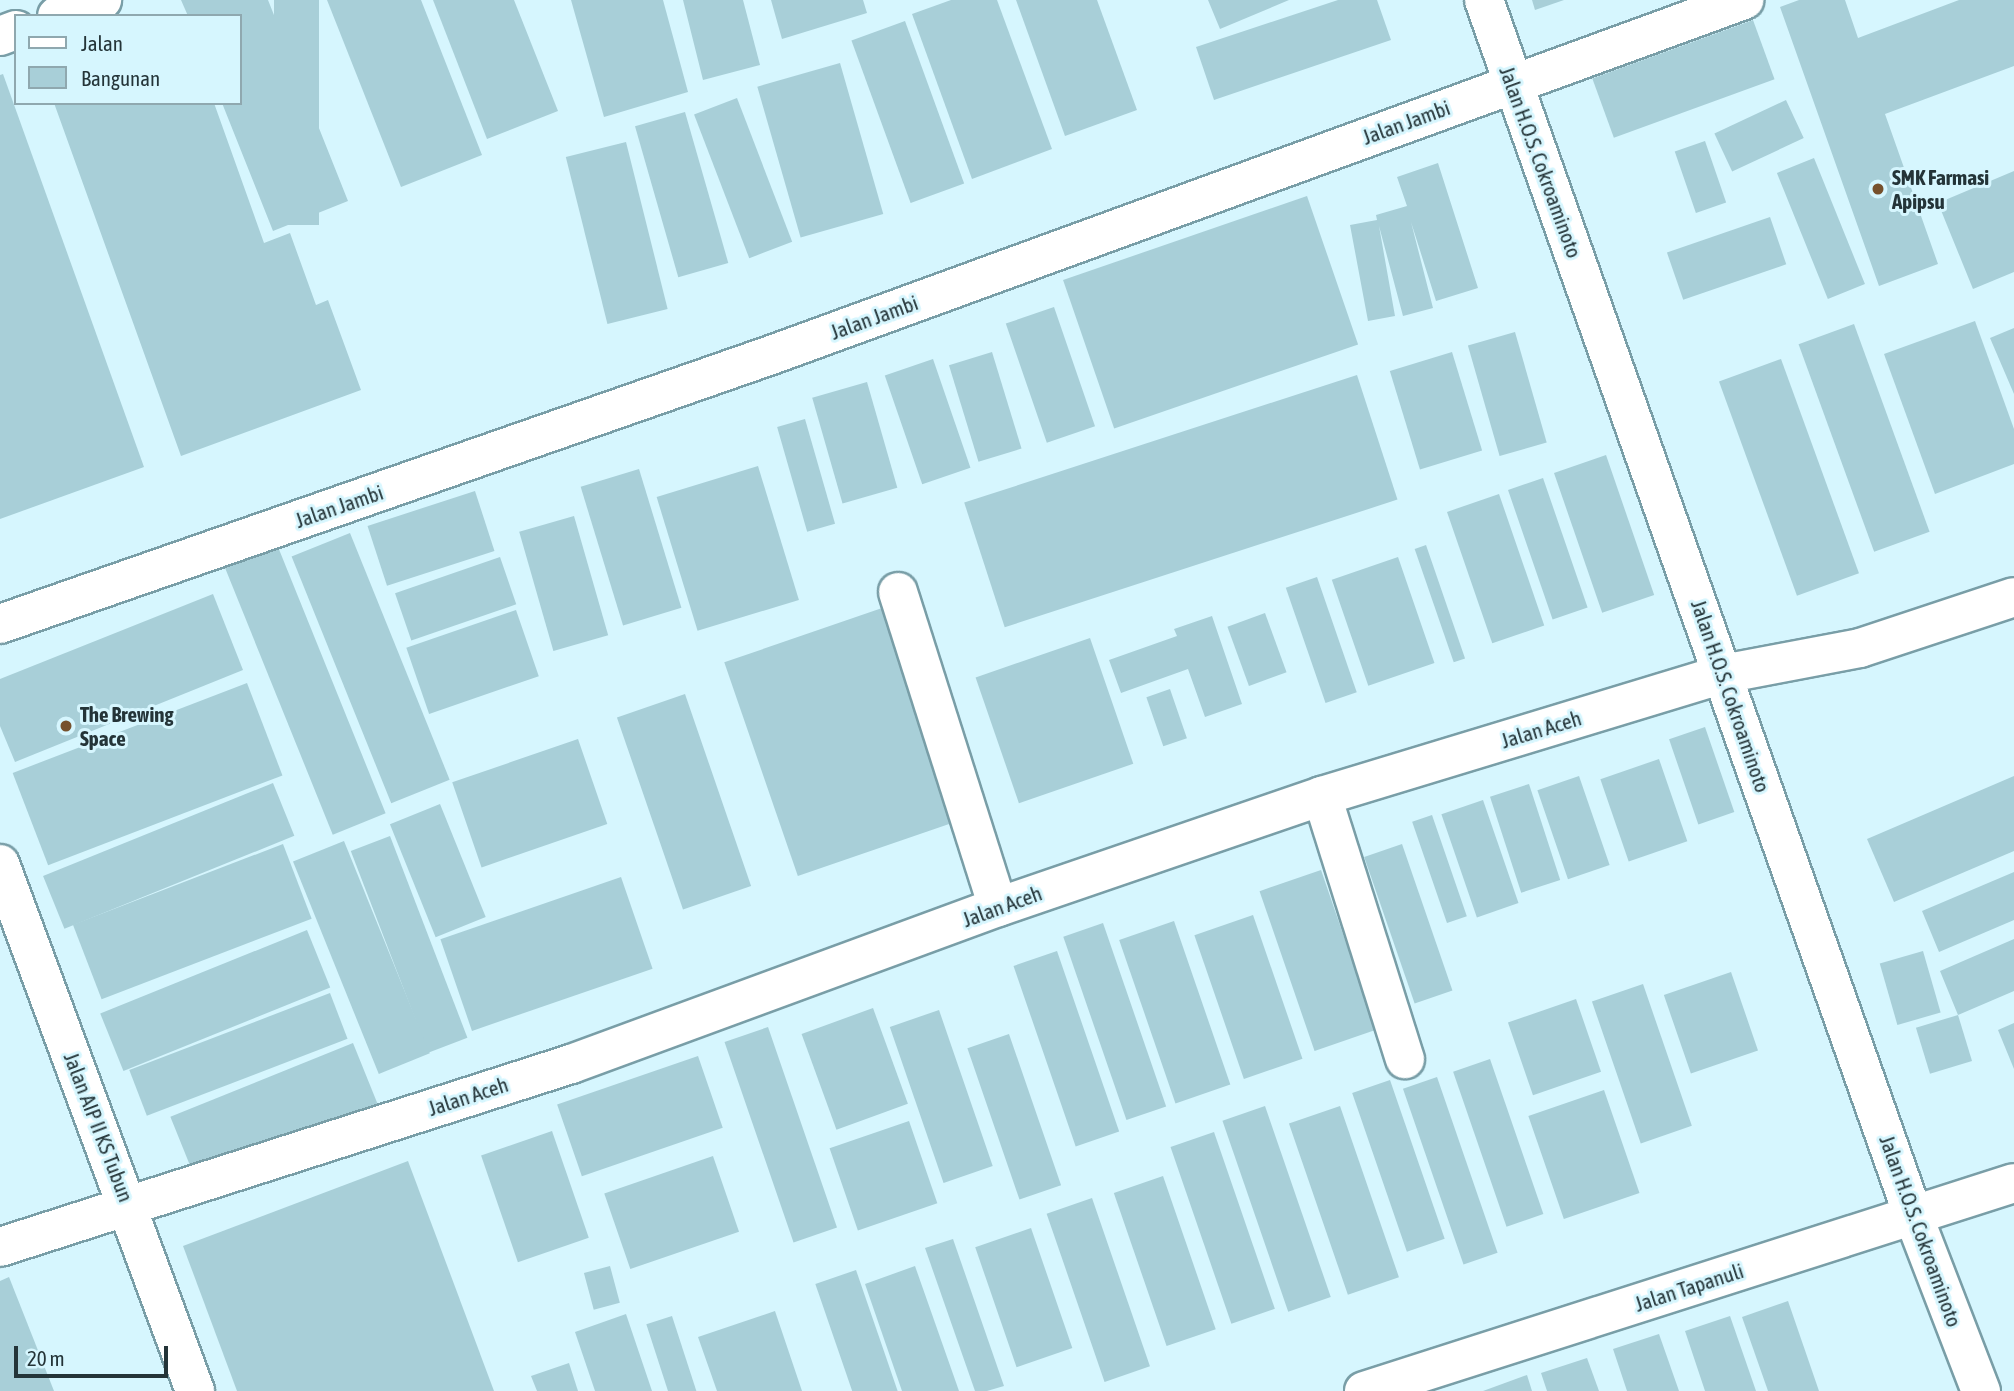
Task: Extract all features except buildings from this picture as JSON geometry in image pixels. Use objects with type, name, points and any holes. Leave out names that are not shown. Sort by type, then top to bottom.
[{"type":"street","points":[[63,14],[103,0]]},
{"type":"street","name":"Jalan H.O.S. Cokroaminoto","points":[[1484,0],[1913,1215],[1981,1391]]},
{"type":"street","name":"Jalan Jambi","points":[[0,624],[774,354],[1513,82],[1744,0]]},
{"type":"street","points":[[898,592],[998,907]]},
{"type":"street","name":"Jalan Aceh","points":[[0,1247],[571,1064],[998,907],[1322,796],[1723,674],[1860,648],[2014,597]]},
{"type":"street","points":[[1322,796],[1405,1059]]},
{"type":"street","name":"Jalan AIP II KS Tubun","points":[[0,864],[195,1391]]},
{"type":"street","name":"Jalan Tapanuli","points":[[1363,1391],[2014,1183]]},
{"type":"place","name":"SMK Farmasi Apipsu","points":[[1878,189]]},
{"type":"place","name":"The Brewing Space","points":[[66,726]]}]
